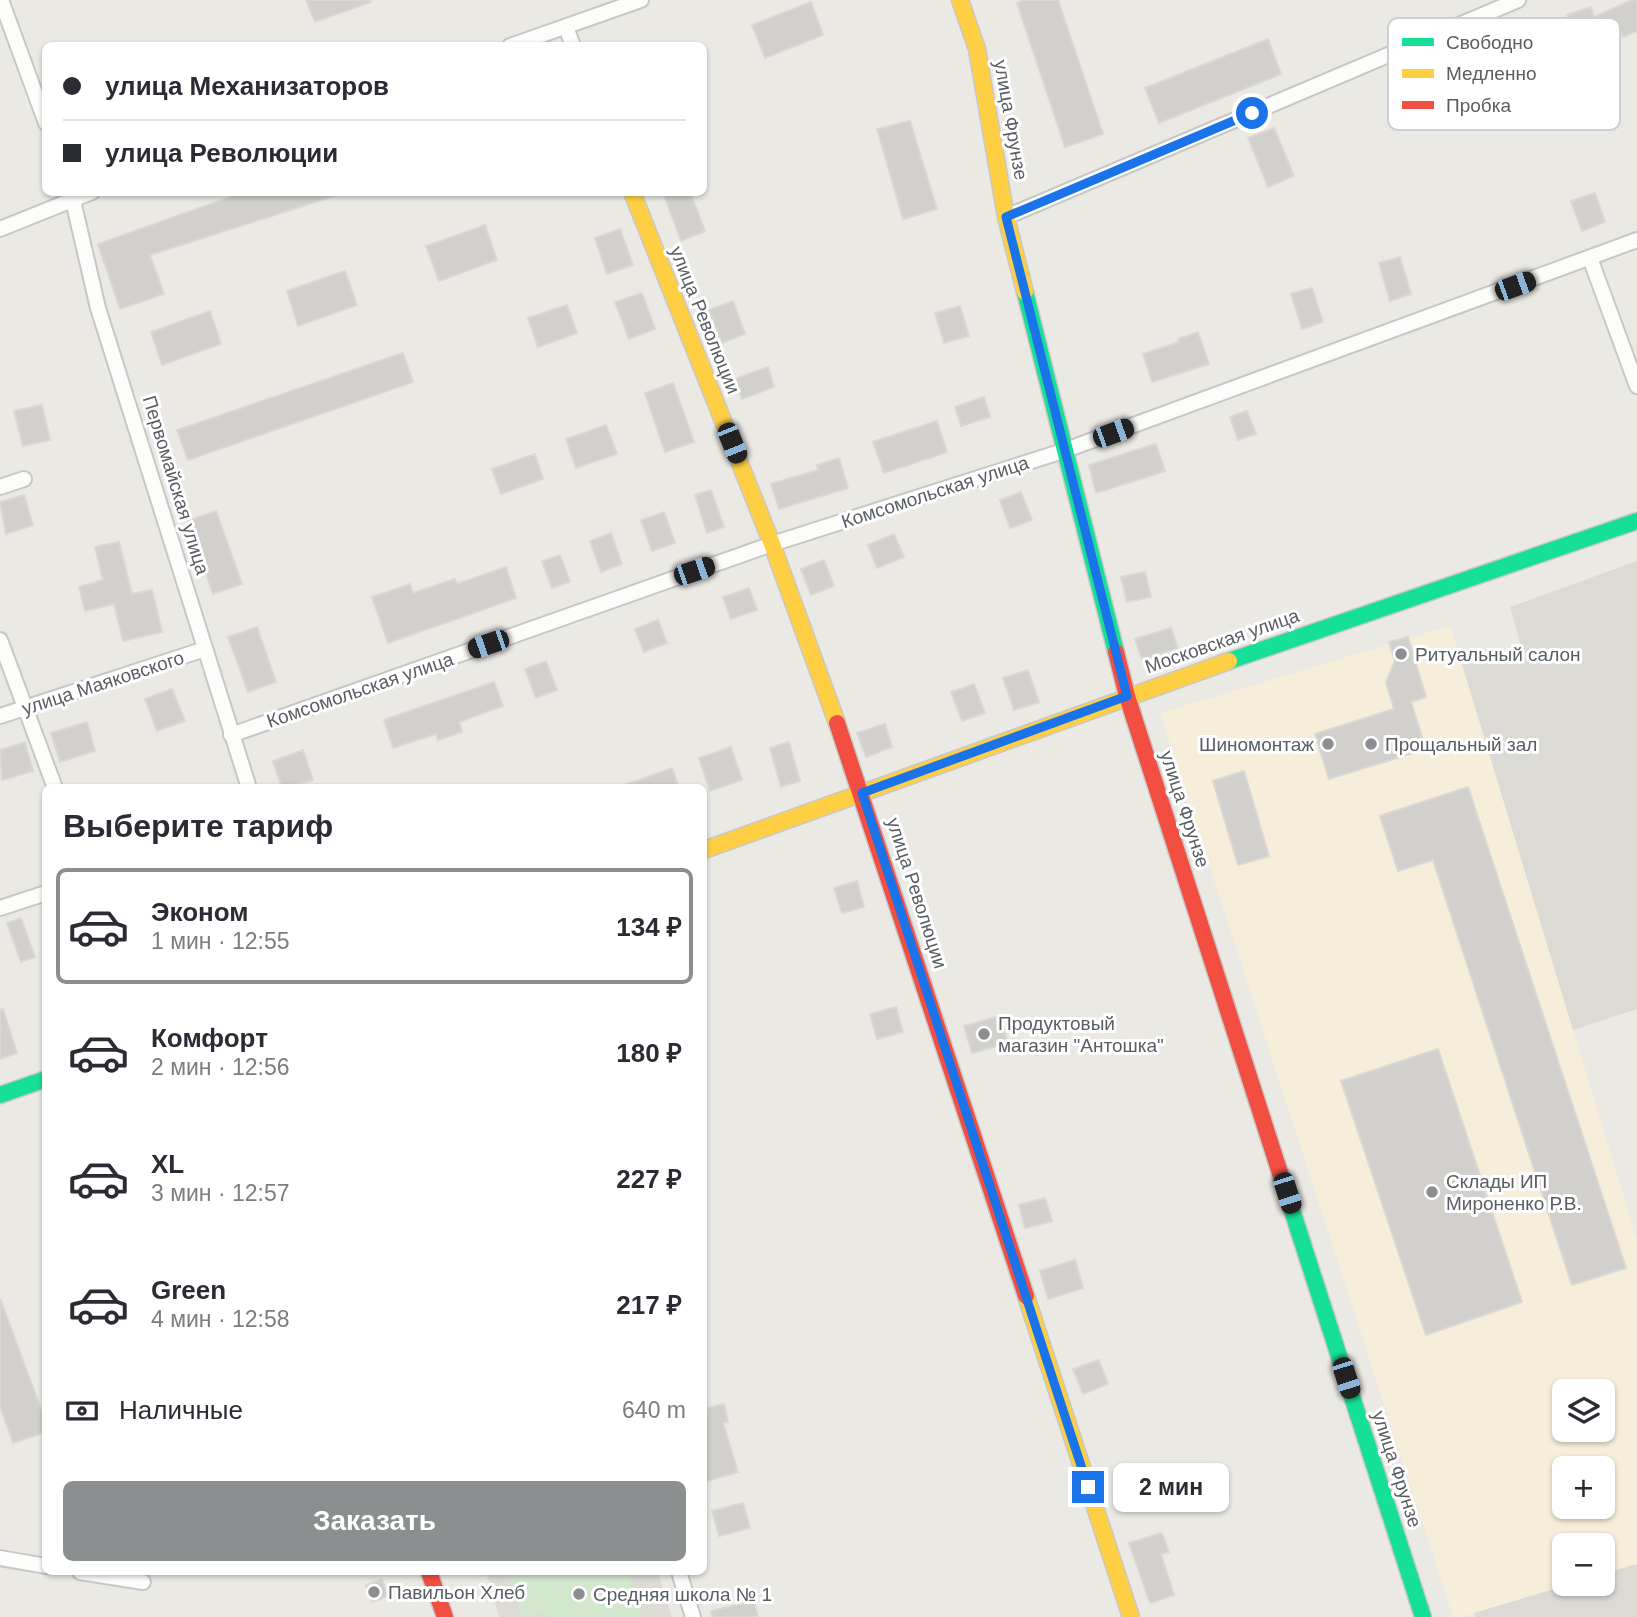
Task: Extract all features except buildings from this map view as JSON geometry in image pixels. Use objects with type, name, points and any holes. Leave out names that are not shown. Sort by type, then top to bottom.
[{"type":"street","points":[[1,0],[42,112]]},
{"type":"street","points":[[522,42],[641,0]]},
{"type":"street","name":"улица Фрунзе","points":[[960,0],[977,49],[1006,217],[1127,696],[1423,1617]]},
{"type":"street","points":[[1476,18],[1518,0]]},
{"type":"street","points":[[566,27],[572,42]]},
{"type":"street","points":[[1006,217],[1388,55]]},
{"type":"street","points":[[0,229],[72,196]]},
{"type":"street","name":"Первомайская улица","points":[[72,196],[98,308],[248,784]]},
{"type":"street","name":"улица Революции","points":[[634,196],[772,544],[862,793],[1131,1617]]},
{"type":"street","name":"Комсомольская улица","points":[[231,735],[772,544],[1063,451],[1637,240]]},
{"type":"street","points":[[1590,258],[1637,386]]},
{"type":"street","points":[[0,487],[24,479]]},
{"type":"street","name":"Московская улица","points":[[707,849],[1127,696],[1637,521]]},
{"type":"street","points":[[0,640],[54,784]]},
{"type":"street","name":"улица Маяковского","points":[[0,716],[205,649]]},
{"type":"street","points":[[0,908],[42,894]]},
{"type":"street","points":[[0,1095],[42,1080]]},
{"type":"street","points":[[0,1558],[42,1565]]},
{"type":"street","points":[[99,1575],[143,1582]]},
{"type":"street","points":[[430,1575],[445,1617]]},
{"type":"street","points":[[680,1575],[693,1617]]},
{"type":"shaded area","points":[[1637,561],[1637,1009],[1573,1030],[1462,664],[1522,649],[1510,607]]},
{"type":"shaded area","points":[[1450,626],[1637,1240],[1637,1564],[1615,1570],[1615,1533],[1552,1533],[1552,1590],[1461,1617],[1453,1617],[1160,713]]},
{"type":"shaded area","points":[[1637,1564],[1637,1617],[1475,1617],[1474,1613],[1552,1590],[1552,1596],[1615,1596],[1615,1570]]},
{"type":"shaded area","name":"Средняя школа № 1","points":[[487,1575],[659,1575],[672,1617],[499,1617]]},
{"type":"green space","name":"Средняя школа № 1","points":[[511,1575],[628,1575],[643,1617],[546,1617],[545,1613],[522,1617]]},
{"type":"traffic: fast","points":[[1025,292],[1116,652]]},
{"type":"traffic: fast","points":[[1229,661],[1637,521]]},
{"type":"traffic: fast","points":[[0,1095],[42,1080]]},
{"type":"traffic: fast","points":[[1280,1173],[1423,1617]]},
{"type":"traffic: slow","points":[[960,0],[977,49],[1006,217],[1025,292]]},
{"type":"traffic: slow","points":[[634,196],[772,544],[837,723]]},
{"type":"traffic: slow","points":[[707,849],[1229,661]]},
{"type":"traffic: slow","points":[[1026,1296],[1131,1617]]},
{"type":"traffic: jam","points":[[1116,652],[1127,696],[1280,1173]]},
{"type":"traffic: jam","points":[[837,723],[1026,1296]]},
{"type":"traffic: jam","points":[[430,1575],[445,1617]]},
{"type":"place","name":"Ритуальный салон","points":[[1401,654]]},
{"type":"place","name":"Шиномонтаж","points":[[1328,744]]},
{"type":"place","name":"Прощальный зал","points":[[1371,744]]},
{"type":"place","name":"Продуктовый магазин \"Антошка\"","points":[[984,1034]]},
{"type":"place","name":"Склады ИП Мироненко Р.В.","points":[[1432,1192]]},
{"type":"place","name":"Павильон Хлеб","points":[[374,1592]]},
{"type":"place","name":"Средняя школа № 1","points":[[579,1594]]},
{"type":"route","points":[[1088,1487],[862,793],[1127,696],[1006,217],[1252,113]]}]
